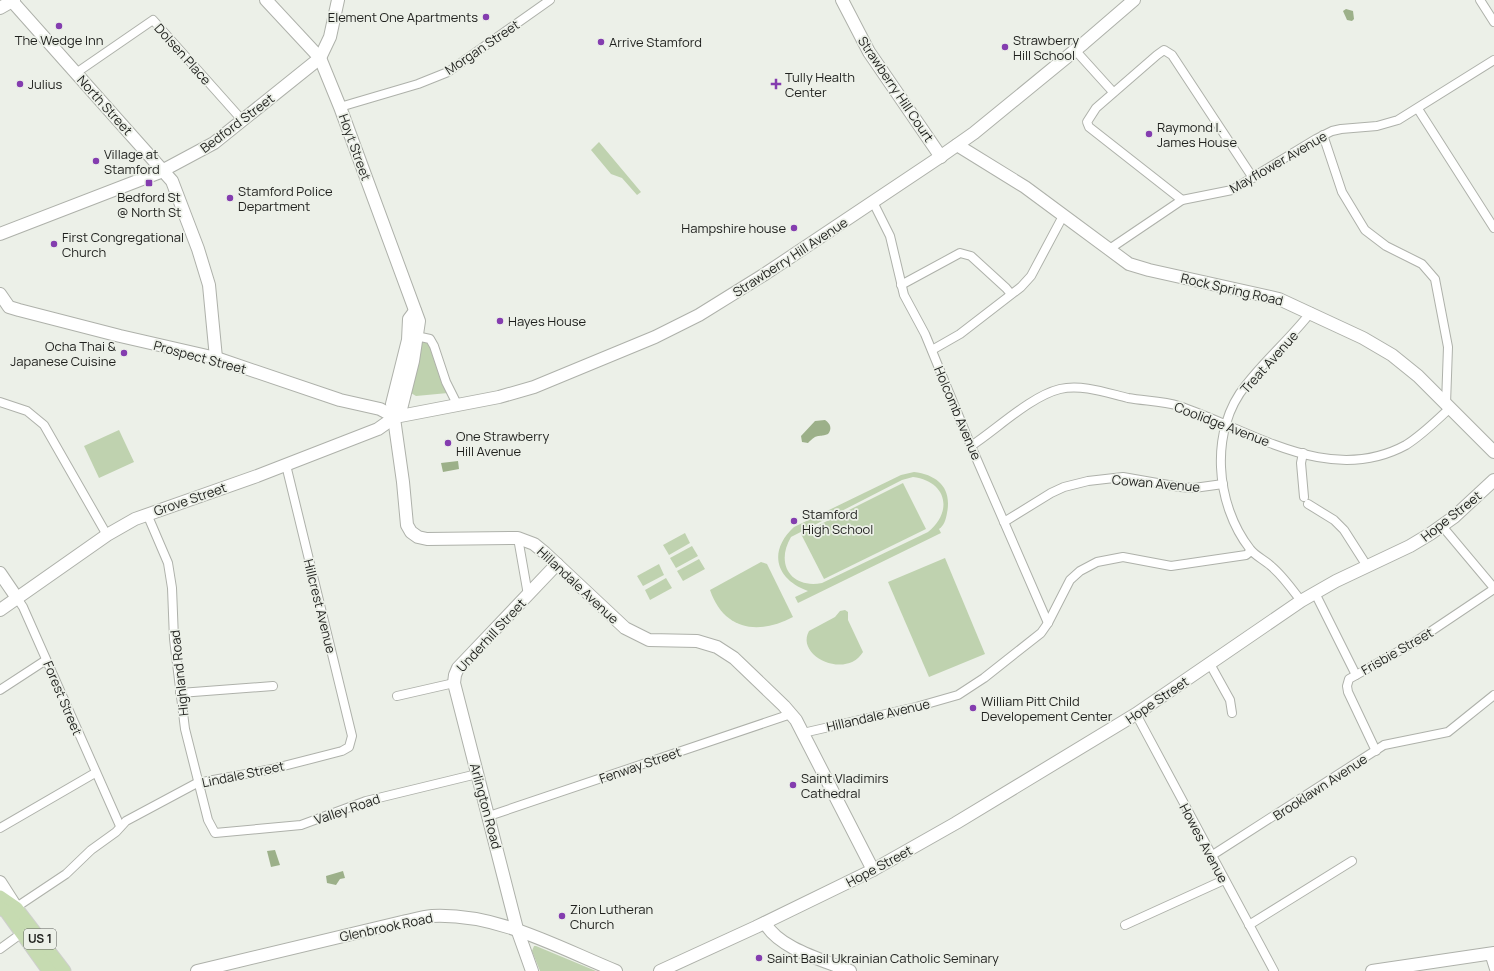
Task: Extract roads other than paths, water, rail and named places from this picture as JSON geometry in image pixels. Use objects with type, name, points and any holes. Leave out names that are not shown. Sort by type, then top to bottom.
[{"type":"main road","points":[[0,8],[12,0]]},
{"type":"main road","name":"North Street","points":[[12,0],[164,170],[176,190],[206,274],[210,293],[216,358]]},
{"type":"main road","name":"Hoyt Street","points":[[266,0],[320,58],[340,107],[419,321],[404,396],[400,409],[395,417]]},
{"type":"main road","name":"Bedford Street","points":[[0,234],[164,170],[214,144],[320,58],[330,37],[338,0]]},
{"type":"main road","name":"Strawberry Hill Court","points":[[842,0],[869,52],[941,156]]},
{"type":"main road","name":"Strawberry Hill Avenue","points":[[395,417],[498,397],[534,387],[592,364],[679,326],[732,295],[957,145],[1075,50],[1134,0]]},
{"type":"main road","name":"Rock Spring Road","points":[[957,145],[1025,187],[1108,250],[1129,264],[1270,296],[1311,312],[1363,338],[1392,355],[1418,376],[1494,452]]},
{"type":"main road","name":"Prospect Street","points":[[2,299],[9,307],[61,322],[216,358],[340,400],[380,408],[395,417]]},
{"type":"main road","points":[[395,417],[392,404],[408,340],[409,319],[415,311]]},
{"type":"main road","name":"Grove Street","points":[[0,610],[107,535],[147,514],[286,465],[378,429],[395,417]]},
{"type":"main road","name":"Hillandale Avenue","points":[[395,417],[403,482],[404,514],[411,532],[418,537],[427,539],[518,538],[534,544],[630,632],[648,640],[697,641],[717,647],[734,658],[791,714],[803,732]]},
{"type":"main road","name":"Hope Street","points":[[765,923],[873,870],[977,811],[1136,714],[1315,592],[1410,546],[1442,526],[1494,480]]},
{"type":"main road","name":"Underhill Street","points":[[454,683],[458,668],[557,564]]},
{"type":"main road","name":"Forest Street","points":[[0,573],[17,598]]},
{"type":"main road","name":"Arlington Road","points":[[454,683],[489,816],[516,929],[532,971]]},
{"type":"main road","points":[[803,732],[873,870]]},
{"type":"main road","points":[[0,882],[6,908]]},
{"type":"main road","name":"US 1","points":[[0,897],[22,933],[49,971]]},
{"type":"main road","name":"US 1","points":[[6,908],[64,971]]},
{"type":"main road","name":"Glenbrook Road","points":[[197,971],[429,917],[473,918],[516,929],[616,971]]},
{"type":"main road","points":[[660,971],[765,923],[775,936],[786,944],[850,971]]},
{"type":"main road","points":[[1372,971],[1492,953]]},
{"type":"street","name":"Morgan Street","points":[[340,107],[418,84],[448,72],[550,0]]},
{"type":"street","points":[[1480,0],[1494,22]]},
{"type":"street","name":"Dolsen Place","points":[[76,73],[153,20],[243,121]]},
{"type":"street","points":[[1075,50],[1113,92]]},
{"type":"street","points":[[1182,200],[1089,127],[1087,122],[1089,116],[1113,92],[1164,50],[1172,55],[1253,178]]},
{"type":"street","name":"Mayflower Avenue","points":[[1108,250],[1182,200],[1195,196],[1223,193],[1232,190],[1323,135],[1341,128],[1358,129],[1386,124],[1418,108],[1494,60]]},
{"type":"street","points":[[1418,108],[1494,228]]},
{"type":"street","points":[[1323,135],[1342,192],[1365,230],[1386,246],[1422,264],[1435,279],[1448,347],[1448,406]]},
{"type":"street","name":"Holcomb Avenue","points":[[873,202],[890,236],[901,285],[932,350],[971,446],[1048,623]]},
{"type":"street","points":[[932,350],[960,334],[1021,287],[1031,276],[1063,216]]},
{"type":"street","points":[[901,285],[960,253],[971,256],[1011,294]]},
{"type":"street","name":"Treat Avenue","points":[[1301,601],[1272,567],[1251,551],[1242,538],[1231,514],[1223,484],[1221,452],[1225,426],[1230,411],[1245,385],[1298,330],[1311,312]]},
{"type":"street","points":[[416,336],[430,339],[434,346],[446,382],[457,404]]},
{"type":"street","name":"Coolidge Avenue","points":[[971,446],[1036,399],[1062,388],[1084,388],[1146,401],[1179,406],[1225,426],[1303,453],[1324,459],[1343,460],[1367,459],[1384,454],[1413,440],[1448,406]]},
{"type":"street","points":[[0,402],[27,411],[44,425],[107,535]]},
{"type":"street","points":[[1303,453],[1301,464],[1304,497]]},
{"type":"street","name":"Hillcrest Avenue","points":[[286,465],[352,736],[349,747]]},
{"type":"street","name":"Cowan Avenue","points":[[1004,522],[1051,493],[1064,487],[1088,481],[1122,477],[1194,488],[1223,484]]},
{"type":"street","points":[[1308,504],[1334,520],[1344,530],[1367,566]]},
{"type":"street","name":"Highland Road","points":[[147,514],[169,569],[172,588],[174,639],[185,732],[208,820],[215,833]]},
{"type":"street","points":[[1442,526],[1494,589]]},
{"type":"street","name":"Hillandale Avenue","points":[[518,538],[528,595]]},
{"type":"street","name":"Hillandale Avenue","points":[[803,732],[958,695],[973,686],[1032,641],[1048,623],[1070,580],[1080,571],[1097,562],[1123,557],[1163,566],[1178,565],[1246,555],[1251,551]]},
{"type":"street","name":"Frisbie Street","points":[[1315,592],[1356,675],[1415,642],[1494,589]]},
{"type":"street","name":"Forest Street","points":[[17,598],[23,607],[95,773],[120,826]]},
{"type":"street","points":[[0,690],[46,660]]},
{"type":"street","points":[[1210,664],[1230,700],[1232,713]]},
{"type":"street","name":"Brooklawn Avenue","points":[[1211,856],[1376,751],[1347,690],[1349,679],[1356,675]]},
{"type":"street","name":"Underhill Street","points":[[397,696],[454,683]]},
{"type":"street","points":[[180,693],[273,686]]},
{"type":"street","points":[[1376,751],[1384,746],[1448,732],[1494,695]]},
{"type":"street","name":"Fenway Street","points":[[489,816],[791,714]]},
{"type":"street","name":"Howes Avenue","points":[[1136,714],[1274,971]]},
{"type":"street","name":"Lindale Street","points":[[6,908],[66,874],[126,821],[198,783],[272,769],[342,751],[349,747]]},
{"type":"street","points":[[0,828],[95,773]]},
{"type":"street","name":"Valley Road","points":[[215,833],[301,825],[347,807],[378,798],[477,774]]},
{"type":"street","points":[[1249,925],[1352,861]]},
{"type":"street","points":[[1125,925],[1224,880]]},
{"type":"street","points":[[0,949],[22,933]]},
{"type":"street","points":[[1492,953],[1494,968]]},
{"type":"place","name":"Element One Apartments","points":[[486,17]]},
{"type":"place","name":"The Wedge Inn","points":[[59,26]]},
{"type":"place","name":"Arrive Stamford","points":[[601,42]]},
{"type":"place","name":"Strawberry Hill School","points":[[1005,47]]},
{"type":"place","name":"Julius","points":[[20,84]]},
{"type":"place","name":"Tully Health Center","points":[[776,84]]},
{"type":"place","name":"Raymond I. James House","points":[[1149,134]]},
{"type":"place","name":"Village at Stamford","points":[[96,161]]},
{"type":"place","name":"Bedford St @ North St","points":[[149,183]]},
{"type":"place","name":"Stamford Police Department","points":[[230,198]]},
{"type":"place","name":"Hampshire house","points":[[794,228]]},
{"type":"place","name":"First Congregational Church","points":[[54,244]]},
{"type":"place","name":"Hayes House","points":[[500,321]]},
{"type":"place","name":"Ocha Thai & Japanese Cuisine","points":[[124,353]]},
{"type":"place","name":"One Strawberry Hill Avenue","points":[[448,443]]},
{"type":"place","name":"Stamford High School","points":[[794,521]]},
{"type":"place","name":"William Pitt Child Developement Center","points":[[973,708]]},
{"type":"place","name":"Saint Vladimirs Cathedral","points":[[793,785]]},
{"type":"place","name":"Zion Lutheran Church","points":[[562,916]]},
{"type":"place","name":"Saint Basil Ukrainian Catholic Seminary","points":[[759,958]]}]
